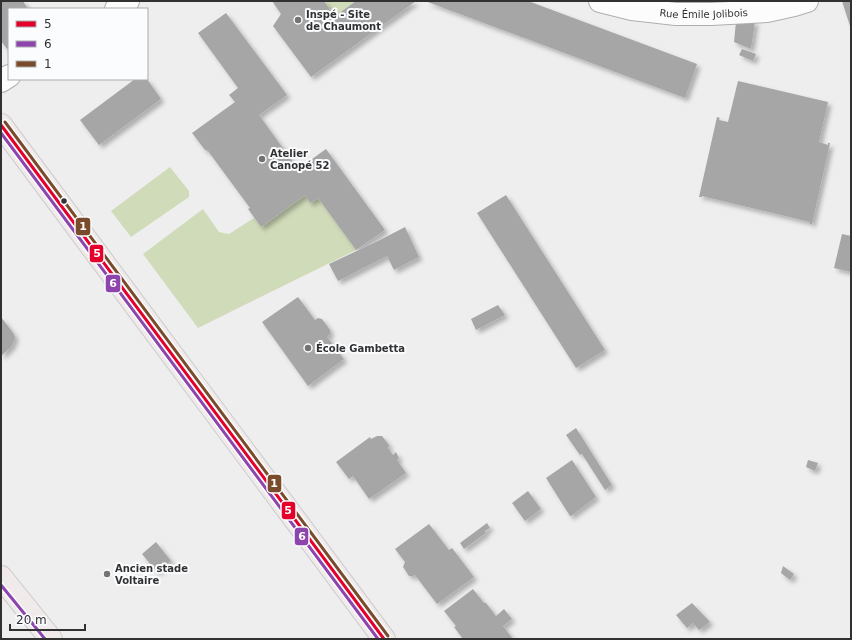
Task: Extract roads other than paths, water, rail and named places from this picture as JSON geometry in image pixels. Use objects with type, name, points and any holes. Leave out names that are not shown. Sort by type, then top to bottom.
[{"type":"main road","points":[[1,125],[384,639]]},
{"type":"main road","points":[[1,577],[51,639]]},
{"type":"street","points":[[118,8],[128,1]]},
{"type":"street","name":"Rue Émile Jolibois","points":[[600,1],[632,9],[676,14],[767,11],[806,1]]},
{"type":"place","name":"Inspé - Site de Chaumont","points":[[298,20]]},
{"type":"place","name":"Atelier Canopé 52","points":[[262,159]]},
{"type":"place","name":"École Gambetta","points":[[308,348]]},
{"type":"place","name":"Ancien stade Voltaire","points":[[107,574]]}]
